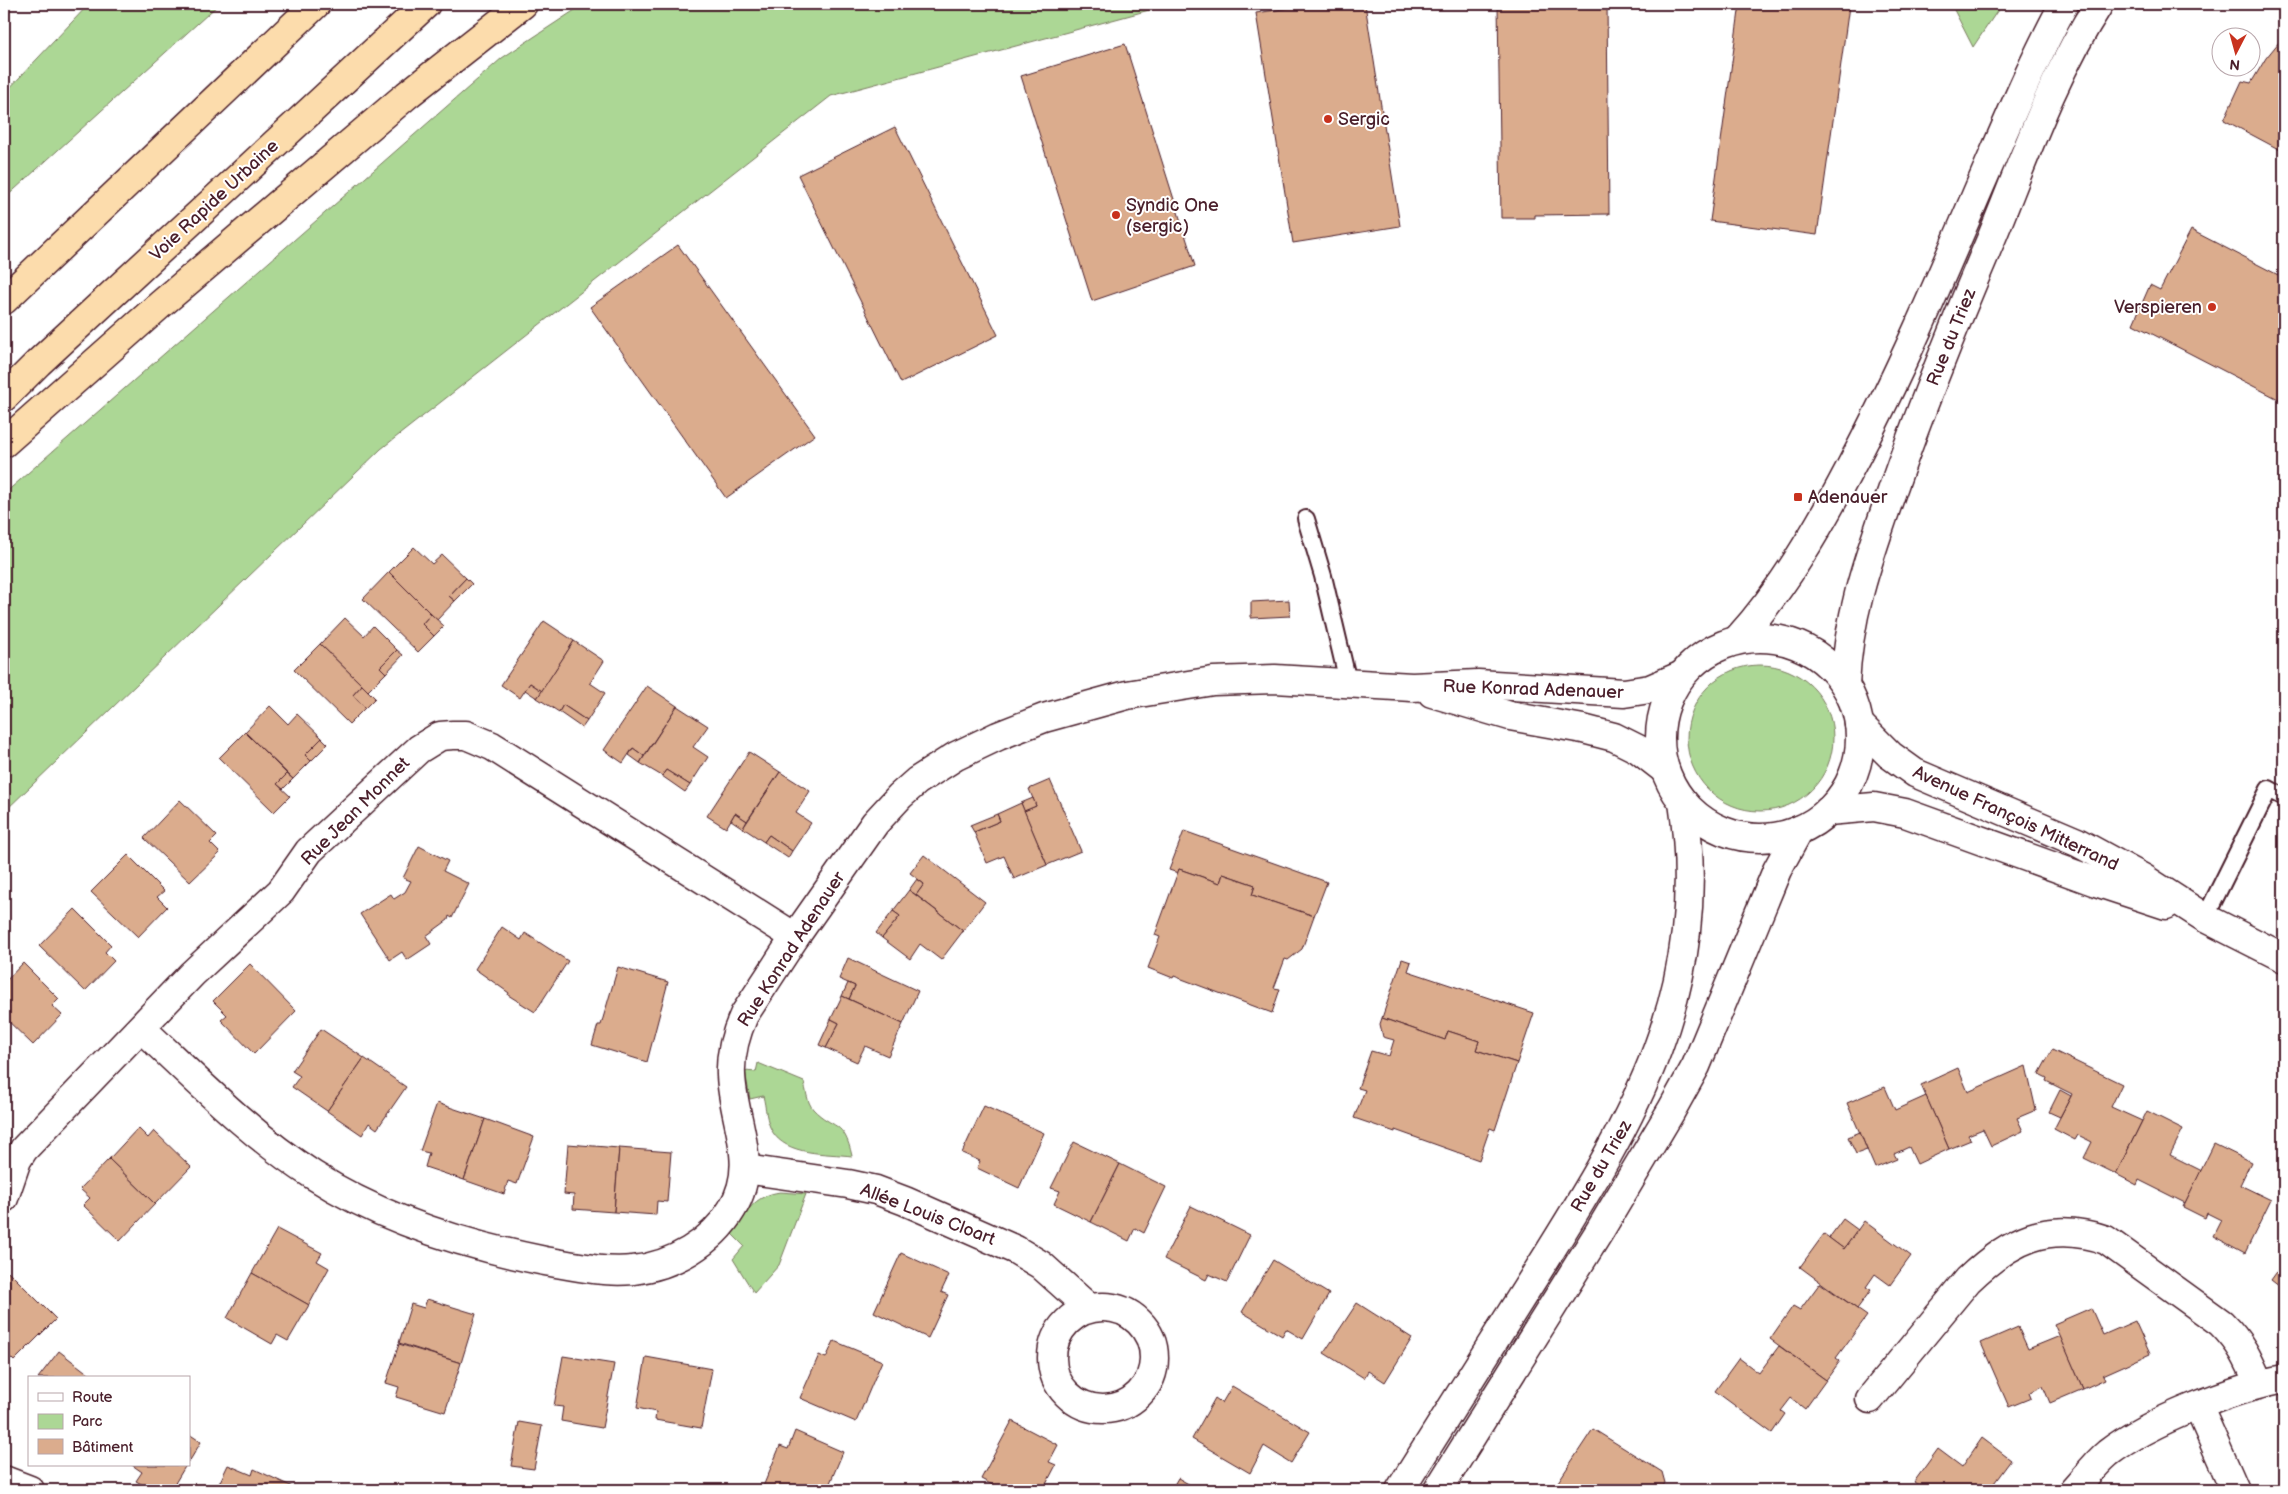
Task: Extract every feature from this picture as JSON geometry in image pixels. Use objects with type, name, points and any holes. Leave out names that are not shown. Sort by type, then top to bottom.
[{"type":"highway","points":[[4,300],[316,4]]},
{"type":"highway","name":"Voie Rapide Urbaine","points":[[4,397],[45,356],[426,4]]},
{"type":"highway","points":[[4,442],[160,304],[448,61],[523,4]]},
{"type":"street","name":"Rue du Triez","points":[[1737,640],[1774,596],[1809,542],[1869,433],[1912,345],[2038,55],[2064,4]]},
{"type":"street","name":"Rue du Triez","points":[[1845,685],[1847,645],[1855,603],[1905,454],[1951,333],[2034,135],[2071,54],[2100,4]]},
{"type":"street","points":[[1768,638],[1798,645],[1824,662],[1845,685],[1851,697],[1859,724],[1860,737],[1856,765],[1845,790],[1828,811],[1798,830],[1768,838],[1736,835],[1707,823],[1683,802],[1665,770],[1660,743],[1661,721],[1667,701],[1680,676],[1700,657],[1724,644],[1737,640],[1768,638]]},
{"type":"street","name":"Rue Konrad Adenauer","points":[[141,1028],[271,1146],[316,1177],[402,1220],[455,1240],[508,1253],[601,1271],[636,1270],[668,1262],[700,1244],[723,1222],[740,1194],[745,1169],[744,1140],[731,1076],[733,1044],[744,1015],[794,937],[867,834],[887,810],[923,777],[956,756],[1020,727],[1069,710],[1127,695],[1184,684],[1256,679],[1348,682],[1412,687],[1478,684],[1624,693],[1650,689],[1680,676]]},
{"type":"street","name":"Rue Konrad Adenauer","points":[[1412,687],[1510,716],[1584,728],[1614,736],[1638,749],[1665,770]]},
{"type":"street","name":"Avenue François Mitterrand","points":[[1859,724],[1890,755],[1916,773],[2077,842],[2134,873],[2205,918],[2284,958]]},
{"type":"street","name":"Rue Jean Monnet","points":[[4,1198],[17,1160],[24,1149],[192,974],[281,891],[309,851],[418,749],[440,736],[466,735],[492,746],[794,937]]},
{"type":"street","name":"Rue du Triez","points":[[1400,1490],[1587,1190],[1623,1128],[1656,1056],[1672,1010],[1684,954],[1690,885],[1683,802]]},
{"type":"street","name":"Avenue François Mitterrand","points":[[1828,811],[1874,807],[1905,813],[2096,882],[2205,918]]},
{"type":"street","name":"Rue du Triez","points":[[1438,1490],[1672,1111],[1696,1066],[1773,879],[1798,830]]},
{"type":"street","name":"Allée Louis Cloart","points":[[745,1169],[876,1190],[1016,1250],[1041,1265],[1089,1308]]},
{"type":"street","points":[[1870,1399],[1968,1280],[1994,1256],[2024,1240],[2056,1232],[2091,1235],[2106,1240],[2221,1323],[2237,1339],[2246,1353],[2272,1382],[2198,1406],[2126,1440],[2106,1455],[2074,1490]]},
{"type":"street","points":[[2198,1406],[2235,1490]]},
{"type":"street","points":[[4,1480],[30,1490]]},
{"type":"lane","points":[[1306,519],[1323,576],[1348,682]]},
{"type":"lane","points":[[2205,918],[2269,789],[2284,797]]},
{"type":"green space","points":[[89,4],[219,4],[4,199],[4,94]]},
{"type":"green space","points":[[584,4],[1178,4],[1164,6],[831,96],[381,449],[4,812],[4,494],[502,58]]},
{"type":"green space","points":[[1951,4],[2002,4],[1973,47]]},
{"type":"green space","points":[[1760,665],[1788,671],[1811,687],[1827,710],[1833,738],[1827,766],[1811,789],[1788,805],[1760,811],[1732,805],[1709,789],[1693,766],[1687,738],[1693,710],[1709,687],[1732,671]]},
{"type":"green space","points":[[758,1063],[804,1082],[811,1106],[820,1116],[841,1130],[849,1144],[852,1156],[808,1152],[787,1145],[778,1139],[768,1123],[763,1096],[750,1099],[745,1071],[756,1072]]},
{"type":"green space","points":[[780,1192],[806,1194],[779,1265],[754,1293],[733,1259],[744,1246],[731,1233],[751,1206],[763,1197]]},
{"type":"building","name":"Sergic","points":[[1316,4],[1365,4],[1400,226],[1293,243],[1256,13]]},
{"type":"building","points":[[1498,4],[1607,4],[1609,214],[1535,215],[1535,218],[1501,218]]},
{"type":"building","points":[[1740,4],[1835,4],[1849,6],[1817,235],[1710,221]]},
{"type":"building","points":[[2284,36],[2284,152],[2224,120],[2242,81],[2251,83],[2254,78],[2260,78],[2260,68]]},
{"type":"building","points":[[1125,44],[1195,266],[1092,301],[1021,76]]},
{"type":"building","points":[[895,127],[998,335],[901,383],[798,175]]},
{"type":"building","name":"Verspieren","points":[[2191,230],[2284,278],[2284,402],[2133,324],[2150,285],[2160,290]]},
{"type":"building","points":[[678,245],[815,435],[726,498],[590,307]]},
{"type":"building","points":[[414,547],[432,564],[442,555],[466,578],[449,596],[455,601],[437,620],[389,572]]},
{"type":"building","points":[[389,572],[431,614],[422,624],[434,636],[418,652],[363,599]]},
{"type":"building","points":[[466,578],[472,584],[455,601],[449,596]]},
{"type":"building","points":[[1289,600],[1290,616],[1251,618],[1251,602]]},
{"type":"building","points":[[431,614],[444,626],[434,636],[422,624]]},
{"type":"building","points":[[345,618],[364,636],[373,626],[397,650],[380,667],[386,673],[368,691],[320,644]]},
{"type":"building","points":[[544,621],[574,641],[542,691],[530,683],[520,698],[501,685]]},
{"type":"building","points":[[574,641],[604,661],[590,683],[605,693],[587,721],[563,705],[559,712],[537,698]]},
{"type":"building","points":[[320,644],[362,685],[353,695],[365,708],[349,724],[294,670]]},
{"type":"building","points":[[397,650],[403,655],[386,673],[380,667]]},
{"type":"building","points":[[530,683],[542,691],[537,698],[525,690]]},
{"type":"building","points":[[362,685],[375,698],[365,708],[353,695]]},
{"type":"building","points":[[647,686],[677,706],[644,756],[633,748],[623,763],[604,750]]},
{"type":"building","points":[[563,705],[587,721],[582,728],[559,712]]},
{"type":"building","points":[[270,706],[288,724],[297,714],[322,738],[305,755],[311,761],[293,779],[245,732]]},
{"type":"building","points":[[677,706],[708,726],[693,747],[708,757],[690,785],[666,770],[662,776],[640,763]]},
{"type":"building","points":[[245,732],[287,774],[277,784],[290,796],[274,812],[219,758]]},
{"type":"building","points":[[322,738],[328,744],[311,761],[305,755]]},
{"type":"building","points":[[633,748],[644,756],[640,763],[629,755]]},
{"type":"building","points":[[749,752],[780,772],[747,821],[735,813],[726,828],[707,816]]},
{"type":"building","points":[[666,770],[690,785],[685,792],[662,776]]},
{"type":"building","points":[[780,772],[810,791],[796,813],[811,823],[792,851],[769,835],[764,842],[743,828]]},
{"type":"building","points":[[287,774],[293,779],[283,789],[277,784]]},
{"type":"building","points":[[1050,780],[1081,851],[1047,865],[1024,811],[1036,806],[1029,789]]},
{"type":"building","points":[[1033,798],[1036,806],[1024,811],[1021,803]]},
{"type":"building","points":[[180,800],[217,836],[210,843],[220,853],[190,882],[144,838]]},
{"type":"building","points":[[1021,803],[1047,865],[1014,879],[1004,856],[987,863],[974,832],[1000,821],[997,814]]},
{"type":"building","points":[[735,813],[747,821],[743,828],[731,820]]},
{"type":"building","points":[[997,814],[1000,821],[974,832],[970,825]]},
{"type":"building","points":[[1184,831],[1327,882],[1314,916],[1252,895],[1255,885],[1223,874],[1220,883],[1179,869],[1178,873],[1169,870]]},
{"type":"building","points":[[769,835],[792,851],[788,858],[764,842]]},
{"type":"building","points":[[419,846],[448,861],[443,871],[469,884],[452,918],[449,916],[448,920],[426,936],[431,944],[407,960],[402,952],[390,960],[360,914],[391,894],[394,899],[405,892],[411,881],[403,878]]},
{"type":"building","points":[[128,855],[164,891],[157,897],[167,907],[138,937],[91,892]]},
{"type":"building","points":[[924,855],[985,902],[963,931],[916,895],[924,884],[910,873]]},
{"type":"building","points":[[1179,869],[1220,883],[1223,874],[1255,885],[1252,895],[1314,916],[1302,949],[1288,960],[1285,959],[1274,988],[1280,989],[1272,1013],[1148,968],[1160,937],[1155,935]]},
{"type":"building","points":[[917,879],[924,884],[916,895],[909,890]]},
{"type":"building","points":[[909,890],[963,931],[941,960],[920,944],[910,959],[882,938],[900,916],[893,911]]},
{"type":"building","points":[[75,909],[111,945],[105,952],[114,961],[85,991],[39,946]]},
{"type":"building","points":[[893,911],[900,916],[882,938],[876,933]]},
{"type":"building","points":[[502,927],[521,940],[525,933],[568,961],[535,1012],[508,995],[509,993],[475,969]]},
{"type":"building","points":[[848,958],[918,991],[903,1024],[849,999],[855,986],[839,979]]},
{"type":"building","points":[[1402,959],[1411,962],[1408,971],[1534,1013],[1517,1063],[1476,1050],[1479,1041],[1448,1031],[1445,1040],[1382,1018]]},
{"type":"building","points":[[23,963],[59,999],[52,1006],[62,1015],[33,1045],[4,1017],[4,983]]},
{"type":"building","points":[[250,964],[296,1011],[254,1054],[221,1020],[227,1015],[213,1001]]},
{"type":"building","points":[[618,967],[668,982],[647,1062],[592,1045],[598,1025],[601,1025]]},
{"type":"building","points":[[848,983],[855,986],[849,999],[842,996]]},
{"type":"building","points":[[842,996],[903,1024],[888,1056],[865,1046],[857,1062],[826,1048],[839,1023],[831,1019]]},
{"type":"building","points":[[1382,1018],[1445,1040],[1448,1031],[1479,1041],[1476,1050],[1517,1063],[1495,1130],[1490,1128],[1479,1160],[1395,1130],[1395,1132],[1354,1118],[1365,1090],[1358,1088],[1371,1051],[1389,1056],[1394,1040],[1383,1037],[1380,1024]]},
{"type":"building","points":[[831,1019],[839,1023],[826,1048],[819,1045]]},
{"type":"building","points":[[321,1029],[364,1058],[327,1111],[292,1087],[300,1076],[292,1071]]},
{"type":"building","points":[[2052,1050],[2122,1084],[2111,1107],[2142,1121],[2116,1174],[2084,1158],[2092,1142],[2078,1135],[2075,1140],[2054,1129],[2072,1094],[2046,1081],[2047,1078],[2039,1074]]},
{"type":"building","points":[[364,1058],[406,1087],[377,1129],[369,1123],[362,1135],[327,1111]]},
{"type":"building","points":[[2026,1066],[2036,1110],[2017,1118],[2023,1131],[1991,1146],[1983,1129],[1968,1135],[1971,1140],[1949,1149],[1921,1085],[1958,1068],[1968,1092]]},
{"type":"building","points":[[1885,1087],[1895,1110],[1926,1096],[1949,1149],[1917,1164],[1909,1147],[1894,1154],[1897,1159],[1875,1168],[1847,1103]]},
{"type":"building","points":[[2060,1090],[2071,1096],[2060,1117],[2049,1112]]},
{"type":"building","points":[[437,1103],[485,1119],[464,1180],[425,1167],[429,1153],[420,1151]]},
{"type":"building","points":[[984,1106],[1044,1133],[1019,1188],[977,1168],[980,1161],[962,1153]]},
{"type":"building","points":[[2147,1111],[2183,1129],[2170,1155],[2202,1171],[2185,1203],[2139,1180],[2137,1185],[2116,1174]]},
{"type":"building","points":[[485,1119],[534,1137],[517,1184],[508,1181],[504,1194],[464,1180]]},
{"type":"building","points":[[138,1128],[148,1138],[154,1131],[191,1167],[155,1204],[109,1159]]},
{"type":"building","points":[[1860,1132],[1867,1150],[1856,1154],[1848,1137]]},
{"type":"building","points":[[1074,1142],[1120,1164],[1091,1222],[1054,1204],[1060,1191],[1051,1188]]},
{"type":"building","points":[[568,1144],[619,1148],[614,1212],[573,1209],[574,1195],[564,1194]]},
{"type":"building","points":[[2214,1144],[2251,1162],[2240,1185],[2271,1200],[2245,1253],[2213,1236],[2221,1220],[2207,1213],[2205,1218],[2183,1207]]},
{"type":"building","points":[[619,1148],[671,1152],[667,1202],[657,1201],[656,1215],[614,1212]]},
{"type":"building","points":[[109,1159],[155,1204],[120,1241],[83,1205],[90,1198],[80,1189]]},
{"type":"building","points":[[1120,1164],[1166,1187],[1144,1233],[1135,1228],[1129,1241],[1091,1222]]},
{"type":"building","points":[[1191,1206],[1250,1235],[1227,1282],[1209,1274],[1206,1280],[1164,1259]]},
{"type":"building","points":[[1843,1219],[1858,1230],[1844,1249],[1829,1238]]},
{"type":"building","points":[[1864,1221],[1911,1256],[1890,1285],[1875,1274],[1866,1287],[1871,1290],[1857,1309],[1800,1267],[1824,1234],[1844,1249]]},
{"type":"building","points":[[277,1229],[322,1253],[317,1261],[329,1268],[309,1305],[252,1273]]},
{"type":"building","points":[[901,1253],[949,1275],[941,1292],[948,1295],[928,1338],[874,1312]]},
{"type":"building","points":[[1273,1260],[1329,1294],[1303,1339],[1286,1329],[1282,1336],[1242,1312]]},
{"type":"building","points":[[2284,1262],[2284,1290],[2271,1280]]},
{"type":"building","points":[[9,1272],[56,1319],[14,1361],[4,1351],[4,1277]]},
{"type":"building","points":[[252,1273],[309,1305],[288,1341],[277,1335],[272,1344],[227,1318]]},
{"type":"building","points":[[1820,1283],[1867,1316],[1836,1358],[1840,1361],[1826,1380],[1770,1339],[1793,1306],[1800,1310]]},
{"type":"building","points":[[427,1299],[476,1314],[461,1363],[399,1343],[411,1304],[424,1308]]},
{"type":"building","points":[[1357,1303],[1412,1338],[1385,1382],[1368,1371],[1364,1378],[1324,1353]]},
{"type":"building","points":[[2091,1308],[2103,1335],[2135,1321],[2150,1354],[2103,1375],[2105,1379],[2083,1389],[2054,1324]]},
{"type":"building","points":[[2018,1327],[2028,1349],[2060,1336],[2083,1389],[2050,1403],[2043,1386],[2029,1393],[2031,1398],[2009,1407],[1981,1343]]},
{"type":"building","points":[[834,1341],[882,1361],[856,1422],[800,1398],[819,1355],[826,1358]]},
{"type":"building","points":[[399,1344],[461,1363],[445,1412],[396,1397],[399,1387],[386,1383]]},
{"type":"building","points":[[1779,1346],[1826,1380],[1805,1409],[1791,1398],[1781,1411],[1785,1414],[1772,1433],[1715,1391],[1739,1358],[1759,1373]]},
{"type":"building","points":[[59,1351],[91,1376],[40,1376]]},
{"type":"building","points":[[563,1356],[614,1364],[602,1428],[561,1421],[563,1407],[554,1406]]},
{"type":"building","points":[[646,1357],[712,1369],[701,1428],[655,1420],[656,1412],[637,1408]]},
{"type":"building","points":[[1232,1386],[1310,1432],[1291,1463],[1264,1446],[1250,1473],[1192,1439],[1215,1398],[1222,1403]]},
{"type":"building","points":[[1012,1421],[1058,1445],[1049,1462],[1056,1465],[1043,1490],[1002,1490],[981,1479]]},
{"type":"building","points":[[519,1422],[542,1426],[534,1469],[511,1466]]},
{"type":"building","points":[[1593,1429],[1662,1472],[1665,1483],[1660,1490],[1564,1490],[1556,1485]]},
{"type":"building","points":[[795,1431],[843,1452],[827,1490],[762,1489],[780,1446],[788,1449]]},
{"type":"building","points":[[190,1435],[201,1442],[190,1460]]},
{"type":"building","points":[[1982,1438],[2011,1460],[1989,1490],[1925,1490],[1914,1482],[1938,1449],[1962,1467]]},
{"type":"building","points":[[228,1465],[252,1475],[254,1469],[297,1489],[216,1490]]},
{"type":"building","points":[[133,1466],[185,1466],[171,1490],[152,1490],[136,1481],[142,1472]]},
{"type":"building","points":[[1178,1478],[1199,1490],[1171,1490]]},
{"type":"place","name":"Sergic","points":[[1328,119]]},
{"type":"place","name":"Syndic One (sergic)","points":[[1116,215]]},
{"type":"place","name":"Verspieren","points":[[2212,307]]},
{"type":"place","name":"Adenauer","points":[[1798,497]]}]
